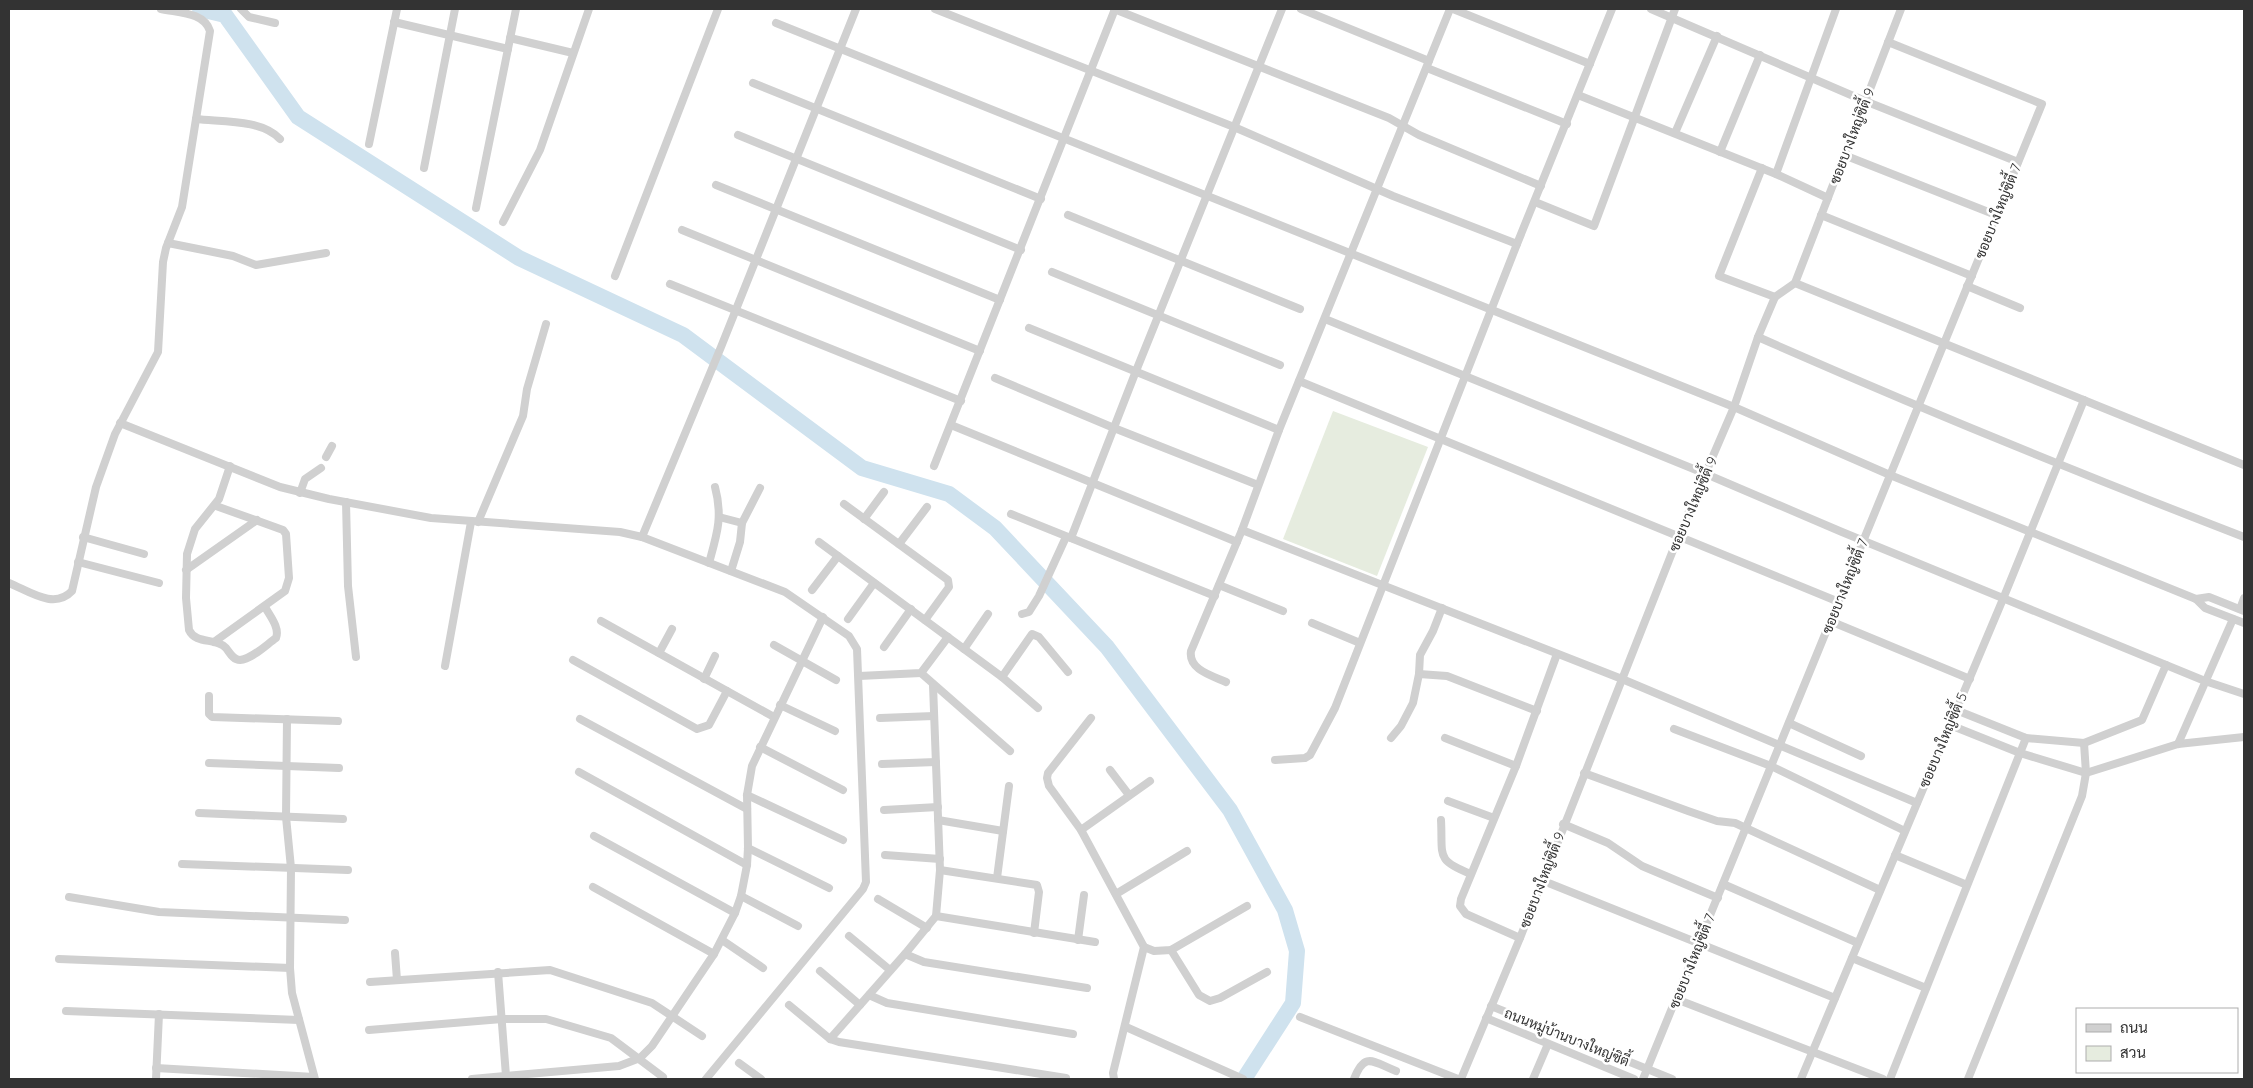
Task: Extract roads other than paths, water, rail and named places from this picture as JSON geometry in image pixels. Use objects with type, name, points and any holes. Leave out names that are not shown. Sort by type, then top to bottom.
[{"type":"street","points":[[9,583],[52,601],[59,600],[72,591],[96,487],[120,423],[158,352],[163,262],[182,207],[210,31],[207,22],[201,17],[161,9]]},
{"type":"street","points":[[240,9],[248,17],[275,23]]},
{"type":"street","points":[[369,144],[397,9]]},
{"type":"street","points":[[424,168],[449,36],[456,9]]},
{"type":"street","points":[[476,208],[516,9]]},
{"type":"street","points":[[503,222],[540,150],[588,9]]},
{"type":"street","points":[[615,276],[718,9]]},
{"type":"street","points":[[642,537],[721,347],[856,9]]},
{"type":"street","points":[[936,9],[1091,72],[1234,127],[1517,244]]},
{"type":"street","points":[[934,466],[961,402],[1115,9],[1404,124],[1420,135],[1541,186]]},
{"type":"street","points":[[1022,614],[1029,612],[1039,596],[1092,484],[1282,9]]},
{"type":"street","points":[[1301,9],[1567,124]]},
{"type":"street","points":[[1226,682],[1195,667],[1190,654],[1242,530],[1279,430],[1350,254],[1451,9],[1590,64]]},
{"type":"street","points":[[1275,760],[1305,758],[1315,748],[1335,708],[1490,311],[1612,9]]},
{"type":"street","points":[[1651,9],[1760,54],[1865,101],[2018,162]]},
{"type":"street","points":[[1535,202],[1594,226],[1676,9]]},
{"type":"street","points":[[1776,174],[1809,77],[1836,9]]},
{"type":"street","name":"ซอยบางใหญ่ซิตี้ 9","points":[[1794,283],[1900,9]]},
{"type":"street","points":[[394,22],[508,48]]},
{"type":"street","points":[[776,23],[1734,408],[1890,475],[2196,600],[2205,608],[2244,623]]},
{"type":"street","points":[[1675,134],[1717,36]]},
{"type":"street","points":[[510,38],[573,53]]},
{"type":"street","name":"ซอยบางใหญ่ซิตี้ 7","points":[[1643,1079],[2042,104],[1888,42]]},
{"type":"street","points":[[1720,152],[1760,54]]},
{"type":"street","points":[[753,84],[1041,199]]},
{"type":"street","points":[[1578,95],[1762,168],[1828,198]]},
{"type":"street","points":[[196,119],[257,126],[272,131],[280,139]]},
{"type":"street","points":[[738,135],[1021,250]]},
{"type":"street","points":[[1844,155],[1996,215]]},
{"type":"street","points":[[1762,168],[1719,276],[1774,297],[1794,283],[2244,465]]},
{"type":"street","points":[[716,185],[1000,300]]},
{"type":"street","points":[[1068,215],[1300,309]]},
{"type":"street","points":[[1821,215],[1972,276]]},
{"type":"street","points":[[682,230],[980,351]]},
{"type":"street","points":[[168,243],[233,256],[256,265],[326,253]]},
{"type":"street","points":[[1052,272],[1280,365]]},
{"type":"street","points":[[670,284],[961,402]]},
{"type":"street","points":[[1967,286],[2020,308]]},
{"type":"street","name":"ซอยบางใหญ่ซิตี้ 9","points":[[1460,1079],[1520,938],[1563,824],[1679,535],[1734,408],[1774,297]]},
{"type":"street","points":[[1324,319],[1706,474],[1863,541],[2205,681],[2244,694]]},
{"type":"street","points":[[444,666],[475,522],[523,416],[527,389],[546,324]]},
{"type":"street","points":[[1030,328],[1279,430]]},
{"type":"street","points":[[1758,337],[1918,408],[2244,537]]},
{"type":"street","points":[[995,378],[1258,485]]},
{"type":"street","points":[[1299,381],[1839,602]]},
{"type":"street","name":"ซอยบางใหญ่ซิตี้ 5","points":[[1800,1079],[1970,678],[2084,400]]},
{"type":"street","points":[[120,423],[280,487],[300,492],[431,518],[620,532],[642,537],[785,592],[823,617],[854,643],[857,649],[859,676],[866,882],[863,889],[706,1079]]},
{"type":"street","points":[[951,425],[1237,542]]},
{"type":"street","points":[[326,458],[332,446]]},
{"type":"street","points":[[230,466],[216,506],[205,515],[195,529],[187,554],[186,598],[189,630],[191,635],[196,638],[224,646],[238,660],[247,658],[276,638],[278,634],[276,626],[265,607]]},
{"type":"street","points":[[300,492],[305,479],[321,468]]},
{"type":"street","points":[[709,563],[720,517],[715,487]]},
{"type":"street","points":[[731,571],[740,542],[742,523],[760,488]]},
{"type":"street","points":[[864,519],[884,492]]},
{"type":"street","points":[[346,502],[348,586],[356,657]]},
{"type":"street","points":[[844,504],[949,582],[947,589],[925,620]]},
{"type":"street","points":[[214,642],[285,591],[289,578],[286,534],[283,530],[216,506]]},
{"type":"street","points":[[899,544],[928,507]]},
{"type":"street","points":[[1011,514],[1215,596]]},
{"type":"street","points":[[720,517],[742,523]]},
{"type":"street","points":[[186,570],[257,520]]},
{"type":"street","points":[[1242,530],[1622,678],[1917,802]]},
{"type":"street","points":[[83,537],[144,554]]},
{"type":"street","points":[[819,542],[1002,677],[1038,708]]},
{"type":"street","points":[[812,590],[838,556]]},
{"type":"street","points":[[78,562],[159,583]]},
{"type":"street","points":[[848,619],[874,583]]},
{"type":"street","points":[[1219,585],[1283,611]]},
{"type":"street","points":[[2196,600],[2209,597],[2242,610],[2244,598]]},
{"type":"street","points":[[1391,738],[1402,726],[1413,703],[1419,674],[1420,655],[1433,631],[1442,608]]},
{"type":"street","points":[[884,647],[911,609]]},
{"type":"street","points":[[964,649],[988,614]]},
{"type":"street","points":[[472,1079],[619,1066],[640,1058],[652,1046],[714,954],[735,913],[741,896],[747,865],[746,795],[752,766],[823,617]]},
{"type":"street","points":[[2178,744],[2233,619]]},
{"type":"street","points":[[601,621],[774,717]]},
{"type":"street","points":[[1830,622],[1970,678]]},
{"type":"street","points":[[1312,623],[1360,643]]},
{"type":"street","points":[[659,653],[672,629]]},
{"type":"street","points":[[1002,677],[1032,634],[1039,637],[1068,672]]},
{"type":"street","points":[[921,673],[948,637]]},
{"type":"street","points":[[774,645],[836,680]]},
{"type":"street","points":[[1520,938],[1474,919],[1462,910],[1461,899],[1516,766],[1557,654]]},
{"type":"street","points":[[704,678],[716,656]]},
{"type":"street","points":[[573,660],[697,729],[709,725],[727,691]]},
{"type":"street","points":[[1956,710],[2026,738],[2084,743],[2142,720],[2166,665]]},
{"type":"street","points":[[859,676],[921,673],[1010,750]]},
{"type":"street","points":[[1419,674],[1446,676],[1537,712]]},
{"type":"street","points":[[830,1039],[936,916],[940,858],[933,685]]},
{"type":"street","points":[[209,696],[209,714],[212,717],[338,721]]},
{"type":"street","points":[[780,705],[835,731]]},
{"type":"street","points":[[880,718],[934,716]]},
{"type":"street","points":[[1091,718],[1052,766],[1047,778],[1049,786],[1081,830],[1144,947],[1154,951],[1171,950],[1247,906]]},
{"type":"street","points":[[156,1068],[266,1077],[315,1078],[292,993],[290,968],[291,868],[286,817],[287,719]]},
{"type":"street","points":[[580,719],[747,809]]},
{"type":"street","points":[[1789,724],[1861,756]]},
{"type":"street","points":[[1950,725],[2020,753],[2086,773],[2178,744],[2244,737]]},
{"type":"street","points":[[1674,728],[1771,766],[1906,830]]},
{"type":"street","points":[[1446,738],[1516,766]]},
{"type":"street","points":[[1890,1079],[2026,738]]},
{"type":"street","points":[[1968,1079],[2082,796],[2086,773],[2084,743]]},
{"type":"street","points":[[760,747],[843,790]]},
{"type":"street","points":[[882,764],[936,762]]},
{"type":"street","points":[[209,763],[339,768]]},
{"type":"street","points":[[1110,770],[1129,795]]},
{"type":"street","points":[[579,772],[747,865]]},
{"type":"street","points":[[1584,773],[1717,821],[1729,821],[1880,890]]},
{"type":"street","points":[[1081,830],[1150,781]]},
{"type":"street","points":[[996,878],[1009,786]]},
{"type":"street","points":[[746,795],[843,840]]},
{"type":"street","points":[[1448,801],[1494,818]]},
{"type":"street","points":[[884,810],[938,807]]},
{"type":"street","points":[[199,813],[343,819]]},
{"type":"street","points":[[938,820],[1003,830]]},
{"type":"street","points":[[1441,820],[1444,860],[1449,865],[1471,874]]},
{"type":"street","points":[[1563,824],[1608,843],[1642,866],[1718,898]]},
{"type":"street","points":[[594,836],[735,913]]},
{"type":"street","points":[[748,848],[829,888]]},
{"type":"street","points":[[1116,894],[1186,851]]},
{"type":"street","points":[[885,855],[940,858]]},
{"type":"street","points":[[1895,855],[1968,885]]},
{"type":"street","points":[[182,864],[348,870]]},
{"type":"street","points":[[940,870],[1037,885],[1039,892],[1034,933]]},
{"type":"street","points":[[1541,880],[1700,942],[1835,998]]},
{"type":"street","points":[[1723,884],[1858,943]]},
{"type":"street","points":[[593,887],[714,954]]},
{"type":"street","points":[[1078,940],[1084,895]]},
{"type":"street","points":[[741,896],[798,926]]},
{"type":"street","points":[[70,897],[159,912],[345,920]]},
{"type":"street","points":[[878,899],[927,928]]},
{"type":"street","points":[[936,916],[1094,942]]},
{"type":"street","points":[[850,936],[890,970]]},
{"type":"street","points":[[722,940],[763,968]]},
{"type":"street","points":[[1114,1079],[1113,1073],[1126,1027],[1144,947]]},
{"type":"street","points":[[1171,950],[1199,995],[1210,1001],[1220,998],[1267,972]]},
{"type":"street","points":[[395,953],[397,980]]},
{"type":"street","points":[[904,954],[924,962],[1087,988]]},
{"type":"street","points":[[1852,958],[1926,988]]},
{"type":"street","points":[[59,959],[290,968]]},
{"type":"street","points":[[370,982],[550,970],[652,1003],[673,1015],[702,1036]]},
{"type":"street","points":[[820,970],[860,1005]]},
{"type":"street","points":[[498,972],[506,1076]]},
{"type":"street","points":[[869,995],[887,1002],[1073,1034]]},
{"type":"street","points":[[1676,998],[1883,1079]]},
{"type":"street","points":[[789,1004],[830,1039],[838,1042],[1066,1078]]},
{"type":"street","name":"ถนนหมู่บ้านบางใหญ่ซิตี้","points":[[1491,1006],[1648,1069],[1658,1077],[1672,1079]]},
{"type":"street","points":[[66,1011],[299,1020]]},
{"type":"street","points":[[156,1079],[159,1014]]},
{"type":"street","points":[[369,1030],[536,1017],[611,1038],[663,1077]]},
{"type":"street","points":[[1300,1017],[1460,1079]]},
{"type":"street","name":"ถนนหมู่บ้านบางใหญ่ซิตี้","points":[[1486,1018],[1634,1079]]},
{"type":"street","points":[[1126,1027],[1243,1079]]},
{"type":"street","points":[[1533,1079],[1548,1044]]},
{"type":"street","points":[[1354,1079],[1360,1064],[1363,1062],[1374,1062],[1396,1071]]},
{"type":"street","points":[[739,1063],[761,1079]]},
{"type":"waterway","points":[[200,9],[225,15],[298,117],[519,258],[683,335],[862,468],[949,494],[995,528],[1107,647],[1230,810],[1285,910],[1297,951],[1293,1003],[1244,1079]]}]
